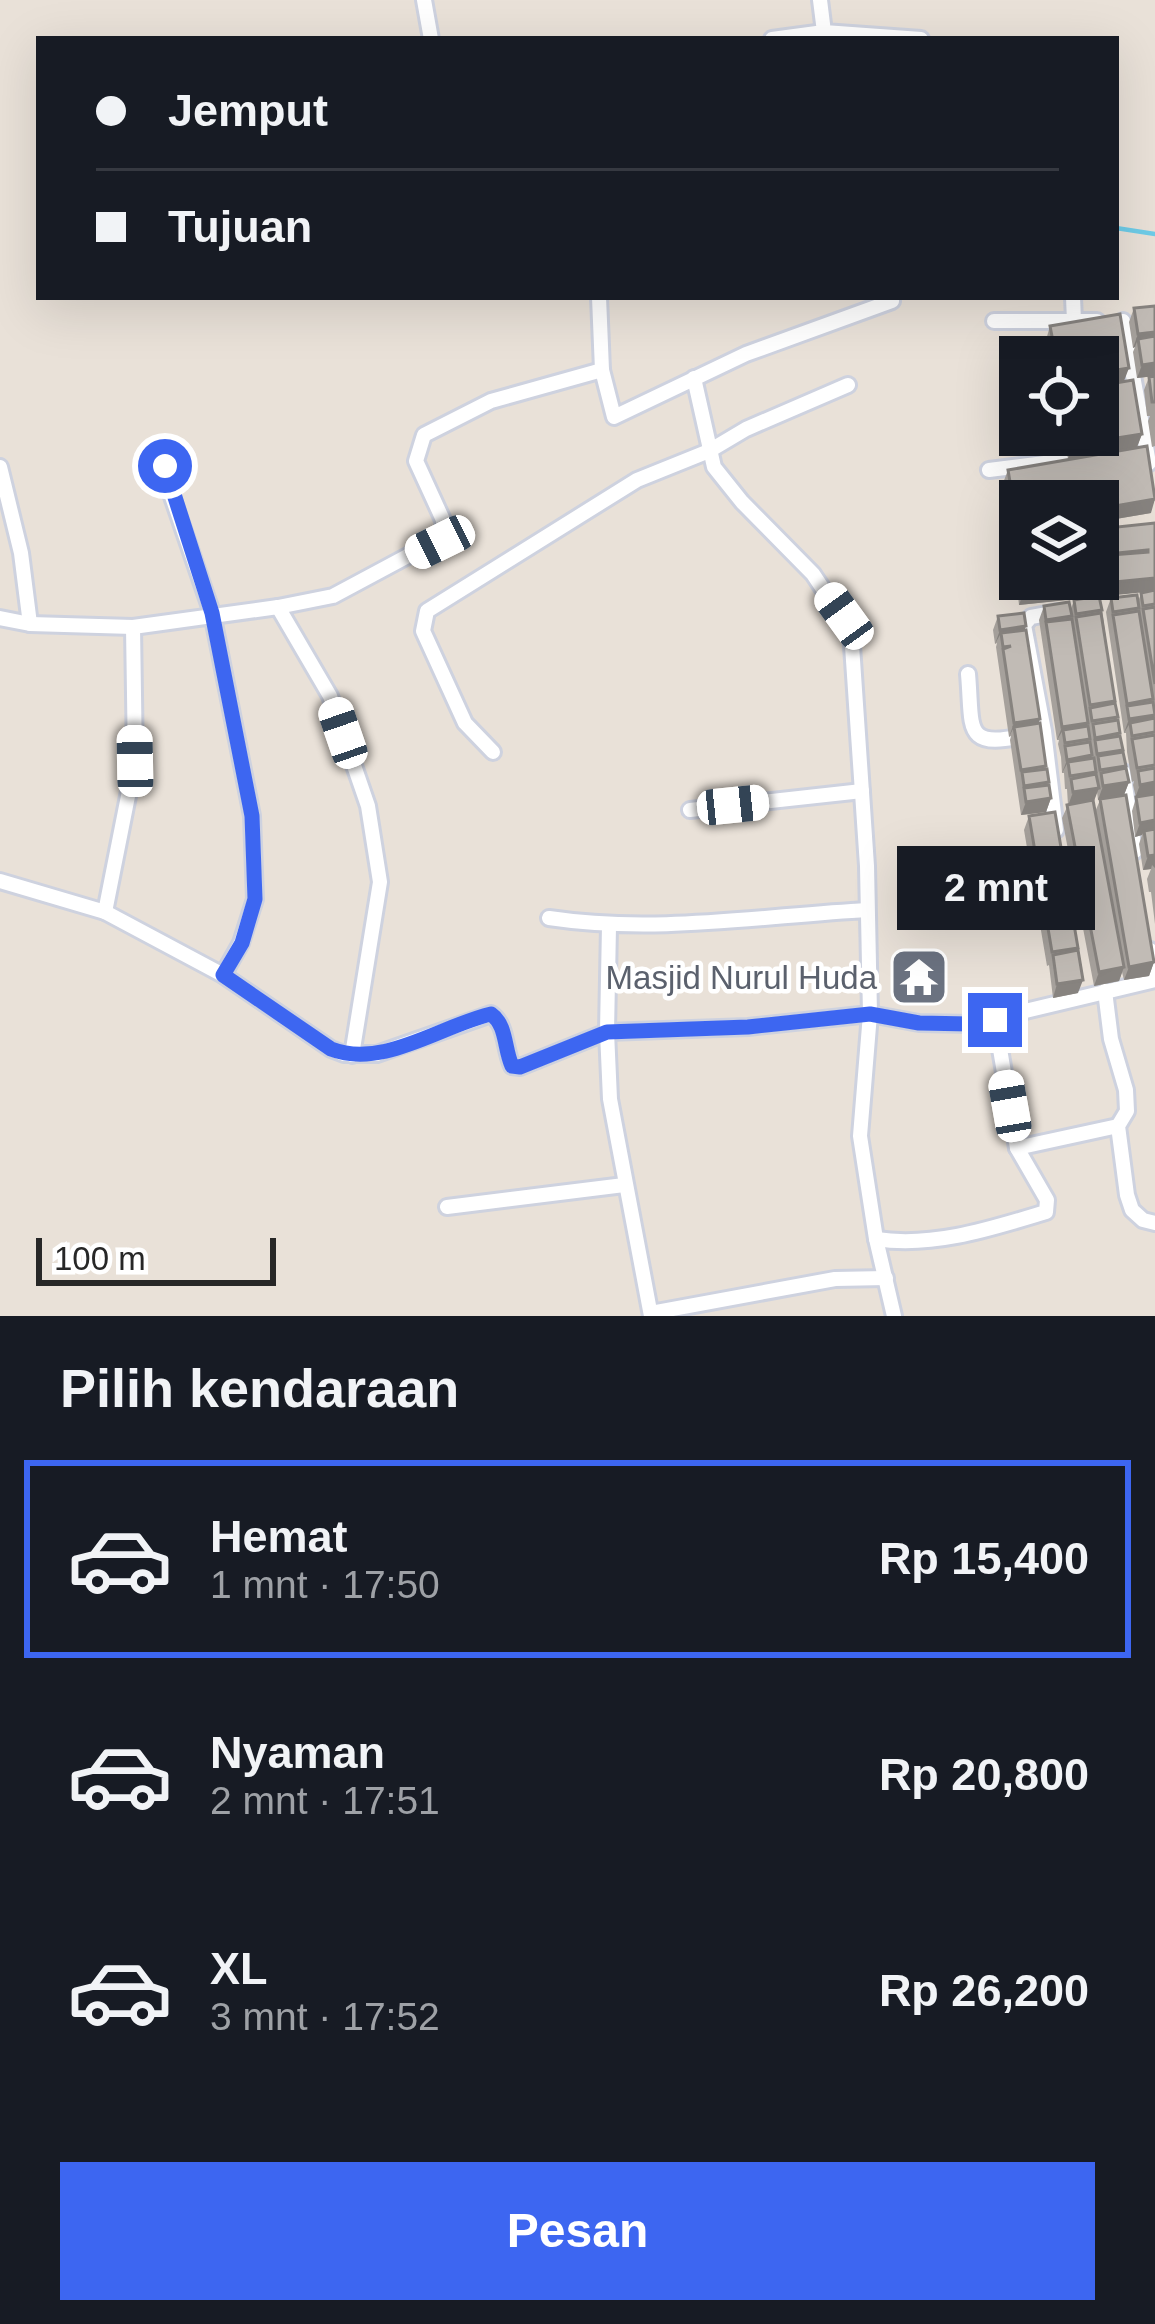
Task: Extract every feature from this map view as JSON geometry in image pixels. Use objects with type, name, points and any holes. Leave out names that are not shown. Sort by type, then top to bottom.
[{"type":"street","points":[[424,0],[430,36]]},
{"type":"street","points":[[820,0],[824,32]]},
{"type":"street","points":[[794,36],[824,32],[879,36]]},
{"type":"street","points":[[599,300],[602,370],[614,417],[746,354],[892,301]]},
{"type":"street","points":[[1073,300],[1074,321]]},
{"type":"street","points":[[994,321],[1139,317]]},
{"type":"street","points":[[1123,321],[1151,450],[1153,489]]},
{"type":"street","points":[[0,618],[30,624],[133,627],[333,596],[445,536],[443,520],[416,461],[424,435],[491,401],[602,370]]},
{"type":"street","points":[[694,378],[709,451],[723,480],[813,574],[851,631],[870,1014],[860,1136],[894,1316]]},
{"type":"street","points":[[1119,388],[1155,381]]},
{"type":"street","points":[[494,752],[465,723],[423,631],[427,611],[637,480],[848,385]]},
{"type":"street","points":[[1125,453],[1151,450]]},
{"type":"street","points":[[184,453],[165,463],[168,485],[212,613],[252,816],[255,899],[242,943],[223,975]]},
{"type":"street","points":[[989,470],[1080,459]]},
{"type":"street","points":[[0,467],[21,554],[30,624]]},
{"type":"street","points":[[278,607],[330,696],[368,806],[380,882],[352,1055]]},
{"type":"street","points":[[1058,840],[1024,625],[1040,614],[1079,609]]},
{"type":"street","points":[[105,912],[135,761],[133,627]]},
{"type":"street","points":[[968,674],[974,730],[980,738],[995,742],[1044,731]]},
{"type":"street","points":[[1121,761],[1135,804],[1139,875]]},
{"type":"street","points":[[690,810],[862,791]]},
{"type":"street","points":[[1110,808],[1135,804]]},
{"type":"street","points":[[1055,818],[1073,815]]},
{"type":"street","points":[[0,881],[105,912],[223,975],[331,1049],[352,1055],[377,1054],[491,1014],[502,1030],[512,1066],[520,1067],[607,1032],[748,1027],[870,1014],[919,1023],[995,1020],[1155,980],[1148,938]]},
{"type":"street","points":[[550,918],[610,926],[867,910]]},
{"type":"street","points":[[610,926],[610,1099],[651,1315],[835,1280],[886,1278]]},
{"type":"street","points":[[1081,972],[1085,995]]},
{"type":"street","points":[[1105,991],[1111,1039],[1126,1090],[1127,1111],[1118,1126],[1132,1210],[1155,1223]]},
{"type":"street","points":[[876,1239],[972,1234],[1046,1212],[1048,1200],[1017,1148],[995,1020]]},
{"type":"street","points":[[1017,1148],[1118,1126]]},
{"type":"street","points":[[447,1207],[624,1185]]},
{"type":"building","points":[[1155,306],[1155,332],[1138,334],[1134,308]]},
{"type":"building","points":[[1120,314],[1129,368],[1119,370],[1119,336],[1052,336],[1050,326]]},
{"type":"building","points":[[1155,336],[1155,363],[1142,365],[1138,339]]},
{"type":"building","points":[[1155,376],[1155,402],[1152,402],[1149,377]]},
{"type":"building","points":[[1133,380],[1142,434],[1119,438],[1119,382]]},
{"type":"building","points":[[1147,446],[1155,499],[1119,505],[1119,480],[1010,480],[1008,470],[1089,456],[1119,456],[1119,451]]},
{"type":"building","points":[[1155,523],[1155,578],[1119,582],[1119,554],[1148,550],[1119,553],[1119,527]]},
{"type":"building","points":[[1155,590],[1155,604],[1143,606],[1141,593]]},
{"type":"building","points":[[1137,595],[1139,608],[1113,612],[1111,600]]},
{"type":"building","points":[[1074,600],[1100,600],[1102,610],[1076,614]]},
{"type":"building","points":[[1069,602],[1072,616],[1046,620],[1044,606]]},
{"type":"building","points":[[1155,607],[1155,684],[1143,609]]},
{"type":"building","points":[[1139,611],[1153,699],[1127,704],[1113,615]]},
{"type":"building","points":[[1024,613],[1026,626],[1000,630],[998,616]]},
{"type":"building","points":[[1101,613],[1115,701],[1090,705],[1076,617]]},
{"type":"building","points":[[1072,619],[1088,723],[1062,727],[1046,622]]},
{"type":"building","points":[[1026,630],[1040,719],[1014,723],[1003,649],[1011,646],[1003,647],[1001,633]]},
{"type":"building","points":[[1153,702],[1155,715],[1129,719],[1127,706]]},
{"type":"building","points":[[1115,703],[1118,717],[1092,721],[1090,708]]},
{"type":"building","points":[[1155,718],[1155,732],[1132,736],[1130,723]]},
{"type":"building","points":[[1118,720],[1120,733],[1095,738],[1093,724]]},
{"type":"building","points":[[1040,723],[1046,766],[1021,770],[1014,727]]},
{"type":"building","points":[[1088,726],[1090,739],[1065,743],[1063,730]]},
{"type":"building","points":[[1155,735],[1155,765],[1137,768],[1132,739]]},
{"type":"building","points":[[1120,736],[1123,750],[1097,754],[1095,740]]},
{"type":"building","points":[[1090,742],[1092,755],[1067,760],[1065,746]]},
{"type":"building","points":[[1123,752],[1126,766],[1100,770],[1098,756]]},
{"type":"building","points":[[1094,758],[1096,772],[1070,776],[1068,762]]},
{"type":"building","points":[[1126,768],[1129,782],[1103,786],[1101,773]]},
{"type":"building","points":[[1155,768],[1155,782],[1140,785],[1138,771]]},
{"type":"building","points":[[1047,769],[1049,782],[1024,786],[1022,772]]},
{"type":"building","points":[[1096,774],[1099,788],[1073,792],[1071,779]]},
{"type":"building","points":[[1049,785],[1051,798],[1026,802],[1024,788]]},
{"type":"building","points":[[1155,794],[1155,820],[1140,823],[1136,797]]},
{"type":"building","points":[[1126,795],[1154,962],[1129,967],[1100,799]]},
{"type":"building","points":[[1093,800],[1124,967],[1099,972],[1067,805]]},
{"type":"building","points":[[1055,812],[1078,948],[1052,952],[1029,816]]},
{"type":"building","points":[[1155,829],[1155,855],[1148,856],[1144,831]]},
{"type":"building","points":[[1078,950],[1083,980],[1057,984],[1053,955]]},
{"type":"waterway","points":[[1119,228],[1155,234]]},
{"type":"place","name":"Masjid Nurul Huda","points":[[919,977]]},
{"type":"route","points":[[165,466],[212,613],[252,816],[255,899],[242,943],[223,975],[331,1049],[377,1054],[491,1014],[502,1030],[508,1059],[512,1066],[520,1067],[607,1032],[748,1027],[870,1014],[919,1023],[995,1020]]}]
